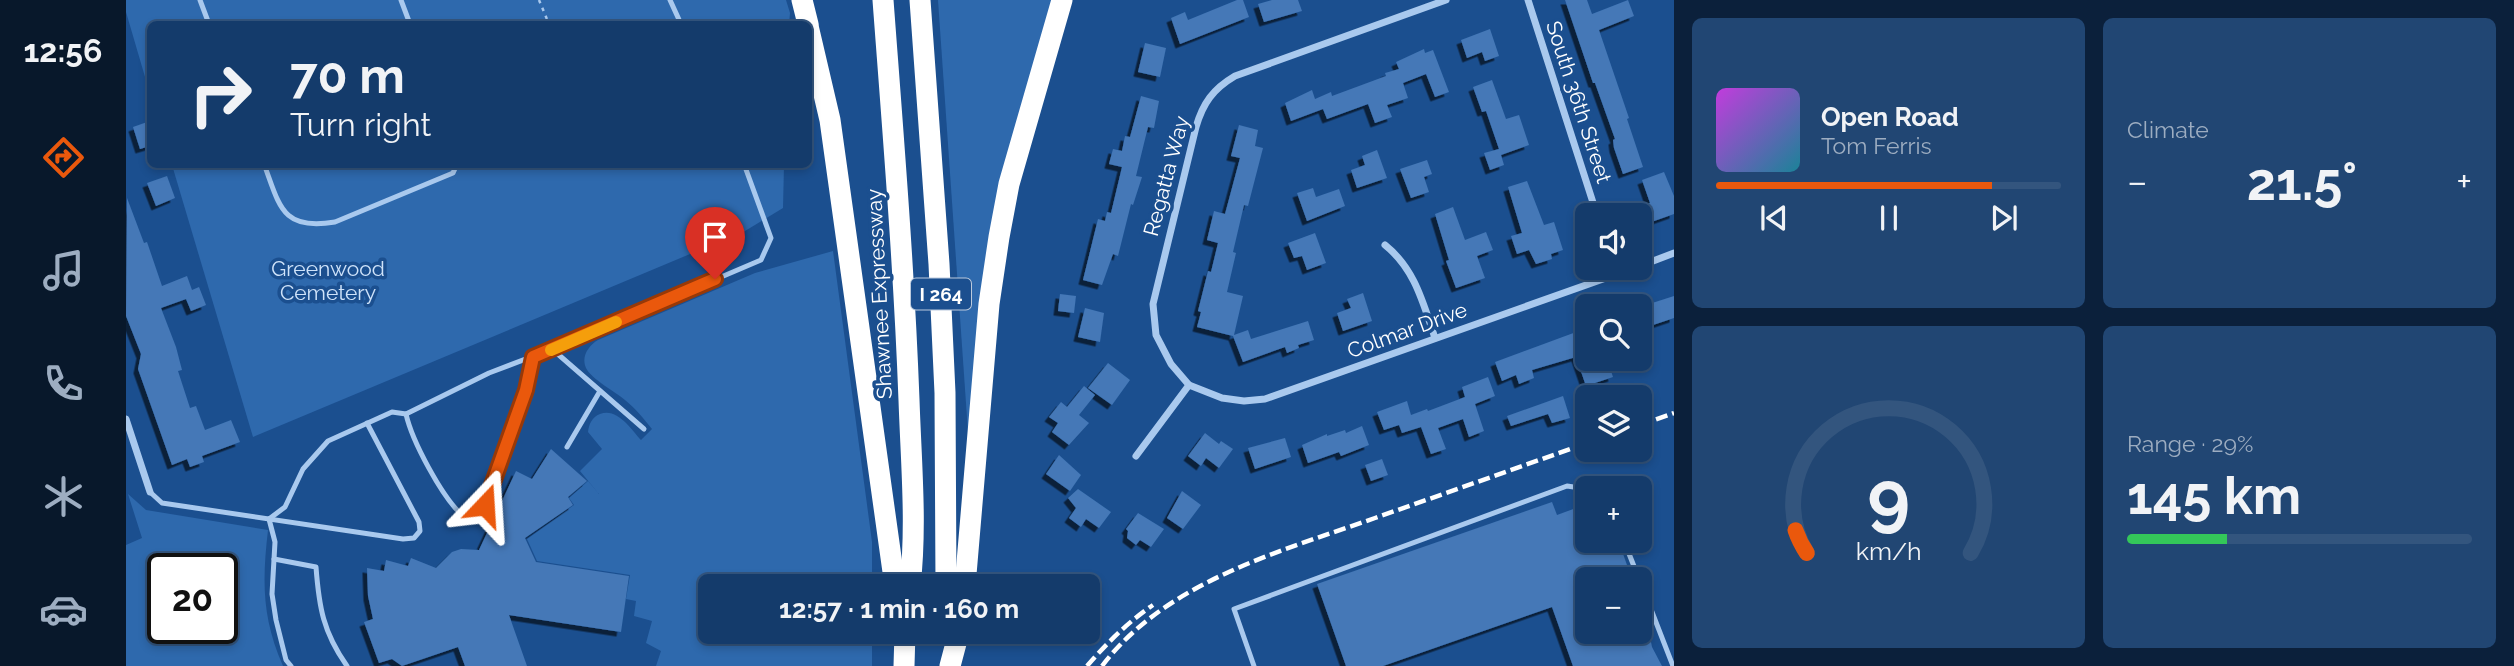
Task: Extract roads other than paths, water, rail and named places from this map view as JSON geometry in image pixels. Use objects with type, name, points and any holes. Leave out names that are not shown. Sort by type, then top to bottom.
[{"type":"highway","points":[[802,0],[807,21]]},
{"type":"highway","points":[[966,574],[989,304],[999,237],[1009,184],[1062,0]]},
{"type":"highway","name":"I 264","points":[[920,1],[939,264],[945,393],[946,574]]},
{"type":"highway","name":"Shawnee Expressway","points":[[883,4],[908,365],[912,498],[910,574]]},
{"type":"highway","points":[[812,43],[832,134],[893,574]]},
{"type":"highway","points":[[949,644],[950,666]]},
{"type":"highway","points":[[950,666],[956,644]]},
{"type":"street","name":"Regatta Way","points":[[1189,385],[1160,346],[1153,318],[1153,303],[1196,127],[1211,93],[1235,76],[1446,0]]},
{"type":"street","name":"South 36th Street","points":[[1528,0],[1593,203]]},
{"type":"street","points":[[1385,245],[1400,257],[1410,272],[1435,338]]},
{"type":"street","points":[[1652,261],[1674,253]]},
{"type":"street","name":"Colmar Drive","points":[[1189,385],[1222,398],[1244,401],[1265,399],[1591,280]]},
{"type":"street","points":[[1136,456],[1189,385]]},
{"type":"street","points":[[126,419],[150,492]]},
{"type":"lane","points":[[200,0],[208,21]]},
{"type":"lane","points":[[401,0],[409,21]]},
{"type":"lane","points":[[670,0],[680,21]]},
{"type":"lane","points":[[266,168],[278,201],[288,217],[300,223],[316,225],[335,222],[453,173],[455,168]]},
{"type":"lane","points":[[269,519],[285,507],[303,469],[328,441],[392,411],[406,414],[489,373],[533,357],[761,260],[771,239],[745,168]]},
{"type":"lane","points":[[552,349],[644,429]]},
{"type":"lane","points":[[406,414],[410,429],[450,505],[462,515],[485,505],[526,390],[533,357]]},
{"type":"lane","points":[[567,447],[600,391]]},
{"type":"lane","points":[[150,492],[162,503],[403,539],[414,538],[420,531],[419,522],[367,423]]},
{"type":"lane","points":[[1254,666],[1234,609],[1567,486],[1575,487]]},
{"type":"lane","points":[[269,519],[275,542],[272,594],[286,660],[291,666]]},
{"type":"lane","points":[[274,559],[316,567],[321,617],[333,646],[347,666]]},
{"type":"lane","points":[[1652,613],[1673,666]]},
{"type":"railway","points":[[1652,421],[1674,413]]},
{"type":"railway","points":[[1102,666],[1128,637],[1159,612],[1227,573],[1264,557],[1575,447]]},
{"type":"railway","points":[[1087,666],[1118,633],[1153,605]]},
{"type":"park label","name":"Greenwood Cemetery","points":[[328,280]]}]
